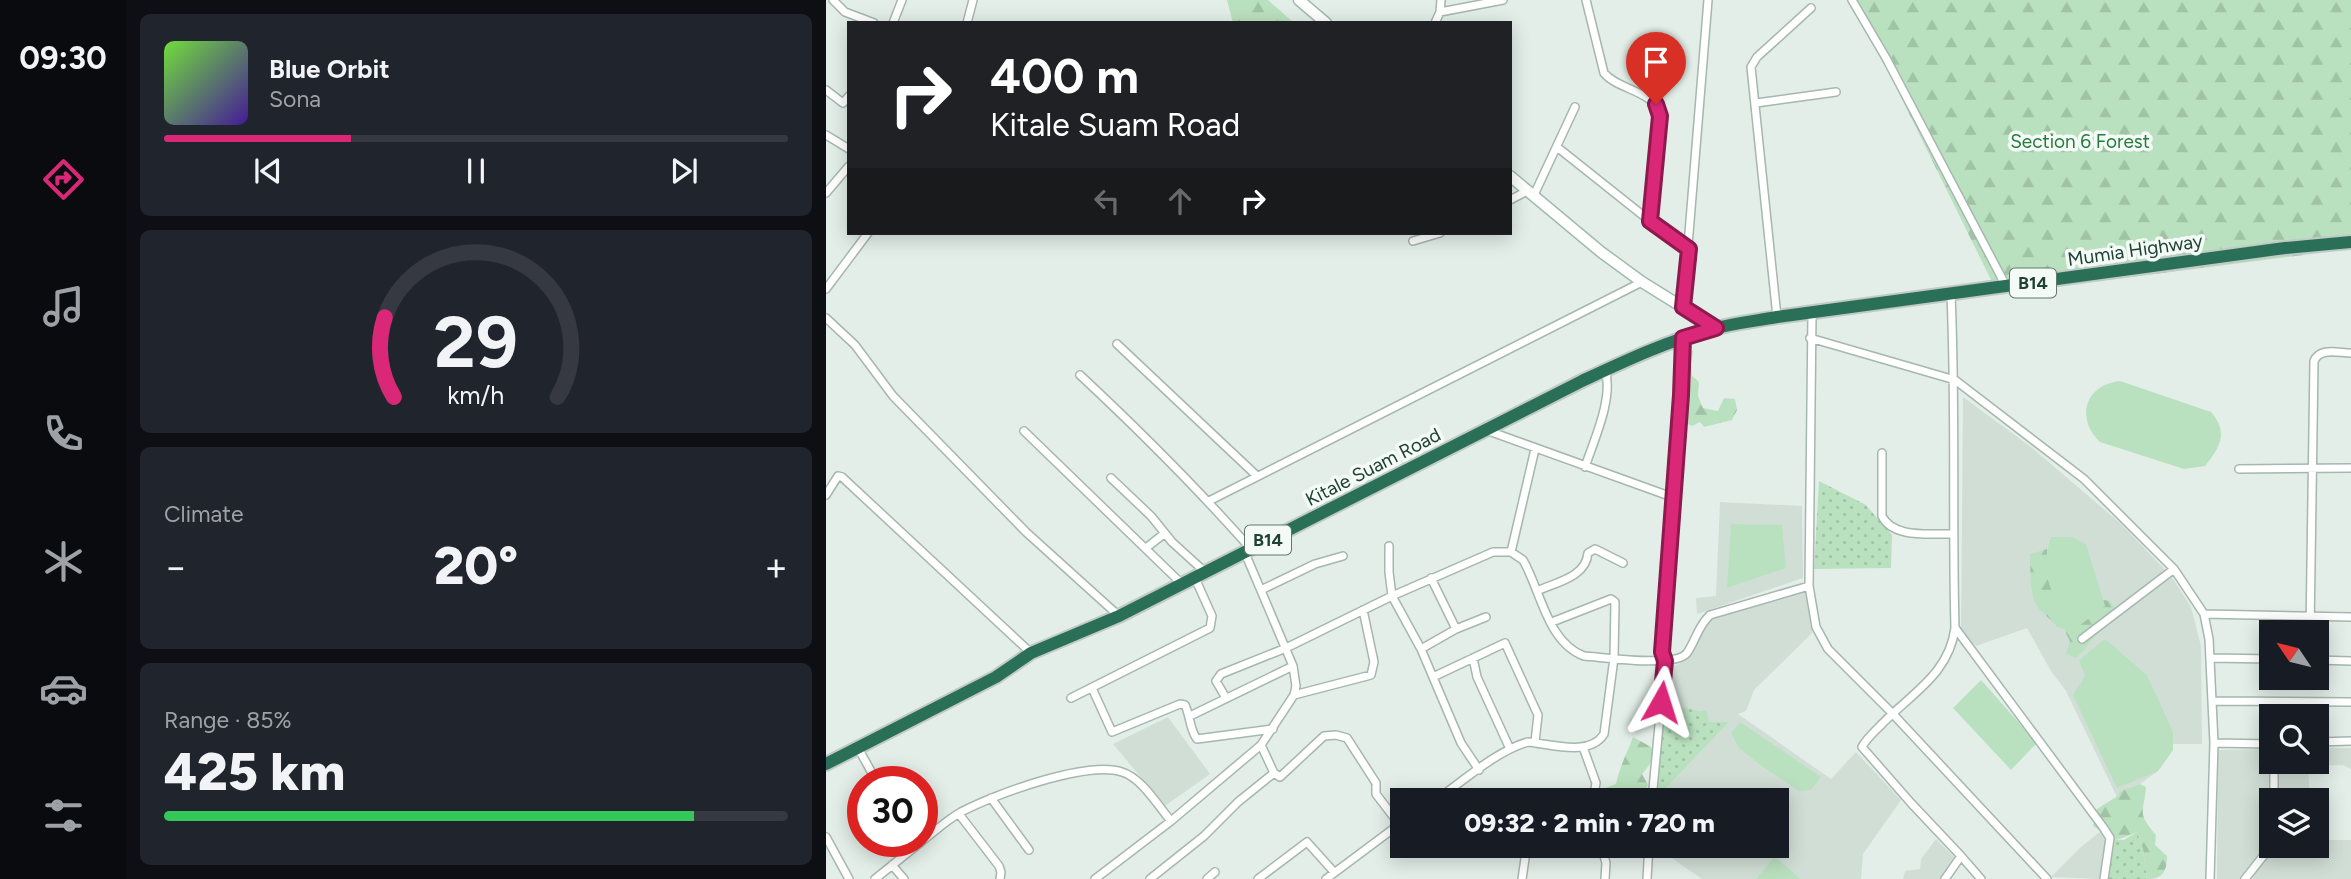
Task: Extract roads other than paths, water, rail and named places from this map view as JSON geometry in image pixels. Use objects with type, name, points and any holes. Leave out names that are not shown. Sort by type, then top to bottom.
[{"type":"highway","name":"Mumia Highway","points":[[1716,328],[1777,317],[2285,248],[2351,242]]},
{"type":"highway","name":"Kitale Suam Road","points":[[826,764],[996,677],[1031,653],[1119,616],[1605,370],[1683,338],[1716,328]]},
{"type":"street","points":[[833,0],[845,12],[869,21]]},
{"type":"street","points":[[894,21],[902,0]]},
{"type":"street","points":[[968,21],[973,0]]},
{"type":"street","points":[[1299,0],[1324,21]]},
{"type":"street","points":[[1435,21],[1440,12],[1441,0]]},
{"type":"street","points":[[1440,12],[1503,0]]},
{"type":"street","points":[[1586,0],[1604,73],[1612,80],[1652,100],[1659,109],[1650,221]]},
{"type":"street","points":[[1683,307],[1708,0]]},
{"type":"street","points":[[1852,0],[1886,58],[2007,287]]},
{"type":"street","points":[[1777,317],[1752,62],[1811,8]]},
{"type":"street","points":[[826,90],[843,103],[847,98]]},
{"type":"street","points":[[1756,103],[1836,92]]},
{"type":"street","points":[[1512,199],[1532,193],[1558,147],[1575,107]]},
{"type":"street","points":[[826,135],[847,148]]},
{"type":"street","points":[[1558,147],[1689,249]]},
{"type":"street","points":[[826,193],[847,168]]},
{"type":"street","points":[[1512,178],[1601,252],[1642,282],[1716,328]]},
{"type":"street","points":[[826,289],[866,235]]},
{"type":"street","points":[[1413,241],[1433,235]]},
{"type":"street","points":[[1209,501],[1642,282]]},
{"type":"street","points":[[1951,295],[1955,380],[1952,534],[1955,628],[1949,656],[1938,671],[1892,713],[1863,744],[1863,749],[1981,879]]},
{"type":"street","points":[[1812,313],[1809,586],[1816,627],[1828,649],[2048,879]]},
{"type":"street","points":[[826,318],[855,345],[893,396],[1026,532],[1119,616]]},
{"type":"street","points":[[1653,788],[1665,661],[1662,652],[1683,338]]},
{"type":"street","points":[[1810,338],[1955,380],[2084,479],[2174,569],[2204,614],[2211,658],[2214,743],[2210,879]]},
{"type":"street","points":[[1117,344],[1257,476]]},
{"type":"street","points":[[2310,620],[2314,361],[2322,352],[2351,354]]},
{"type":"street","points":[[1585,467],[1603,414],[1609,382],[1605,370]]},
{"type":"street","points":[[1080,375],[1150,440],[1209,501],[1248,551],[1261,590],[1293,666],[1296,686],[1294,695],[1261,745],[1171,821],[1095,879]]},
{"type":"street","points":[[1486,430],[1672,497]]},
{"type":"street","points":[[1024,431],[1182,584]]},
{"type":"street","points":[[1511,552],[1535,449]]},
{"type":"street","points":[[1882,453],[1882,516],[1885,522],[1891,527],[1913,533],[1952,534]]},
{"type":"street","points":[[2239,469],[2351,468]]},
{"type":"street","points":[[826,495],[838,476],[842,477],[1031,653]]},
{"type":"street","points":[[1071,698],[1210,628],[1212,616],[1200,575],[1151,516],[1111,478]]},
{"type":"street","points":[[1146,548],[1165,533]]},
{"type":"street","points":[[1389,546],[1392,596],[1421,649],[1461,743],[1479,770]]},
{"type":"street","points":[[1537,591],[1579,572],[1587,562],[1588,553],[1595,549],[1623,563]]},
{"type":"street","points":[[1226,698],[1216,681],[1221,674],[1286,648],[1487,553],[1511,552],[1523,560],[1560,640],[1584,656],[1665,661],[1681,659],[1687,653],[1702,622],[1710,615],[1809,586]]},
{"type":"street","points":[[1261,590],[1315,564],[1343,556]]},
{"type":"street","points":[[2081,639],[2174,569]]},
{"type":"street","points":[[1431,578],[1456,629]]},
{"type":"street","points":[[1453,788],[1522,743],[1583,747],[1598,742],[1604,734],[1614,658],[1614,600],[1552,622]]},
{"type":"street","points":[[1294,695],[1371,674],[1374,662],[1363,610]]},
{"type":"street","points":[[2204,614],[2351,617]]},
{"type":"street","points":[[1421,649],[1456,629],[1486,617]]},
{"type":"street","points":[[1955,628],[2110,838],[2104,879]]},
{"type":"street","points":[[1433,677],[1505,643],[1538,715],[1535,742]]},
{"type":"street","points":[[2211,658],[2259,659]]},
{"type":"street","points":[[1473,659],[1476,677],[1510,749]]},
{"type":"street","points":[[2329,660],[2351,661]]},
{"type":"street","points":[[1191,716],[1293,666]]},
{"type":"street","points":[[1092,688],[1112,732],[1175,704],[1185,705],[1197,739],[1273,729]]},
{"type":"street","points":[[2213,701],[2351,702]]},
{"type":"street","points":[[1261,745],[1274,773],[1280,777],[1324,736],[1347,738],[1376,783],[1376,794],[1390,811]]},
{"type":"street","points":[[2329,742],[2351,741]]},
{"type":"street","points":[[2214,743],[2259,744]]},
{"type":"street","points":[[1583,747],[1596,783],[1595,788]]},
{"type":"street","points":[[858,748],[868,766]]},
{"type":"street","points":[[938,829],[959,814],[992,798],[1063,776],[1100,770],[1121,771],[1142,787],[1171,821]]},
{"type":"street","points":[[1150,879],[1274,773]]},
{"type":"street","points":[[992,798],[1030,850]]},
{"type":"street","points":[[959,814],[999,866],[1000,879]]},
{"type":"street","points":[[1337,876],[1342,865],[1390,830]]},
{"type":"street","points":[[826,837],[849,879]]},
{"type":"street","points":[[1258,879],[1307,842],[1337,876]]},
{"type":"street","points":[[1945,879],[1961,856]]},
{"type":"street","points":[[876,879],[900,857]]},
{"type":"street","points":[[1522,879],[1525,858]]},
{"type":"street","points":[[1605,858],[1605,879]]},
{"type":"street","points":[[1647,879],[1648,858]]},
{"type":"street","points":[[2245,879],[2262,858]]},
{"type":"street","points":[[892,865],[904,879]]},
{"type":"street","points":[[1207,879],[1215,872]]},
{"type":"street","points":[[1326,879],[1337,876]]},
{"type":"park label","name":"Section 6 Forest","points":[[2080,141]]}]
